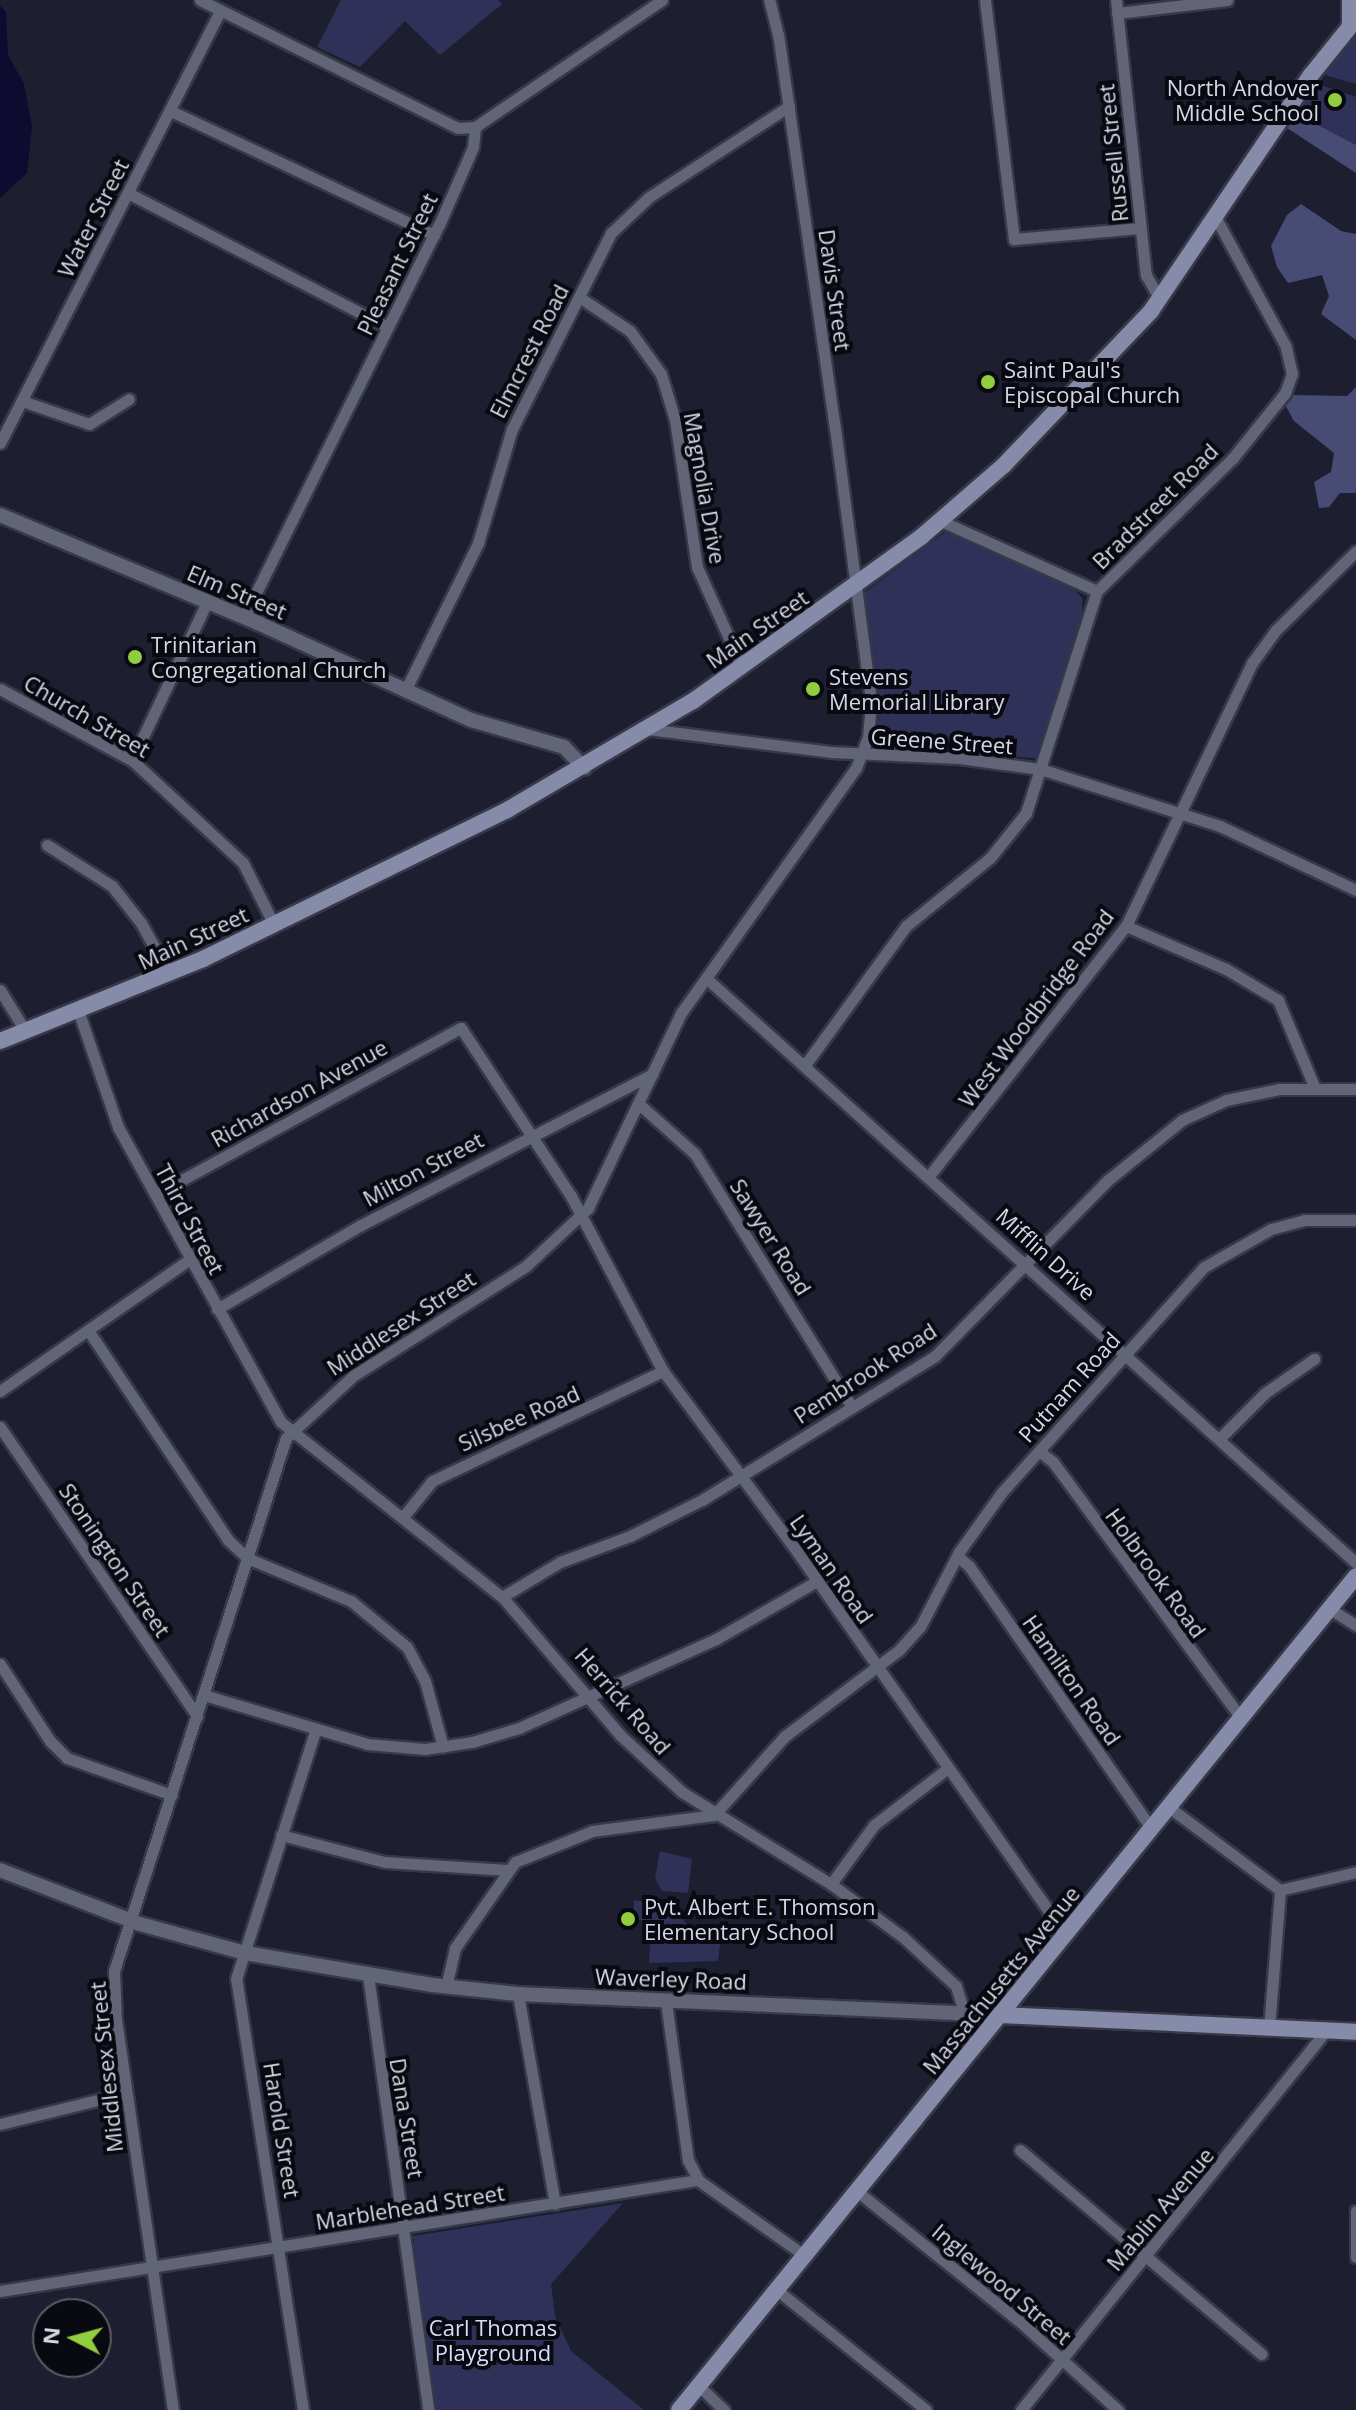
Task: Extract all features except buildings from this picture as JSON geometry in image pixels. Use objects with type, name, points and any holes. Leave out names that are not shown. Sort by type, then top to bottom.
[{"type":"main road","points":[[1350,0],[1353,22]]},
{"type":"main road","name":"Main Street","points":[[0,1041],[79,1013],[274,925],[584,768],[742,667],[855,586],[941,521],[1094,377],[1160,299],[1353,22]]},
{"type":"main road","name":"Massachusetts Avenue","points":[[679,2410],[1356,1576]]},
{"type":"main road","name":"Waverley Road","points":[[1000,2015],[1356,2032]]},
{"type":"street","points":[[200,0],[458,128],[475,127],[662,0]]},
{"type":"street","name":"Davis Street","points":[[769,0],[789,106],[855,586]]},
{"type":"street","points":[[985,0],[1014,239],[1141,228]]},
{"type":"street","name":"Russell Street","points":[[1116,0],[1146,275],[1160,299]]},
{"type":"street","points":[[1117,13],[1227,0]]},
{"type":"street","name":"Water Street","points":[[0,443],[220,11]]},
{"type":"street","name":"Elmcrest Road","points":[[405,691],[478,543],[512,429],[579,297],[623,219],[789,106]]},
{"type":"street","points":[[171,111],[434,235]]},
{"type":"street","name":"Pleasant Street","points":[[244,617],[434,235],[473,147],[475,127]]},
{"type":"street","points":[[128,193],[388,327]]},
{"type":"street","name":"Bradstreet Road","points":[[805,1065],[906,926],[1003,845],[1026,813],[1097,591],[1232,459],[1285,393],[1292,374],[1282,337],[1216,218]]},
{"type":"street","name":"Magnolia Drive","points":[[579,297],[630,331],[661,374],[675,420],[697,567],[742,667]]},
{"type":"street","points":[[22,401],[89,424],[129,399]]},
{"type":"street","name":"Elm Street","points":[[0,515],[244,617],[492,728],[564,747],[584,768]]},
{"type":"street","points":[[941,521],[1097,591]]},
{"type":"street","name":"West Woodbridge Road","points":[[929,1176],[1126,926],[1184,813],[1216,730],[1252,663],[1276,630],[1356,551]]},
{"type":"street","name":"Middlesex Street","points":[[173,2410],[113,1995],[115,1966],[247,1558],[292,1431],[353,1376],[526,1266],[581,1216],[607,1177],[668,1036],[862,755],[871,701],[855,586]]},
{"type":"street","points":[[132,760],[207,602]]},
{"type":"street","name":"Church Street","points":[[0,689],[132,760],[243,863],[274,925]]},
{"type":"street","name":"Greene Street","points":[[647,729],[862,755],[959,758],[1040,769],[1184,813],[1284,853],[1356,890]]},
{"type":"street","points":[[47,845],[112,886],[141,923],[169,974]]},
{"type":"street","points":[[1126,926],[1226,969],[1278,1000],[1314,1086]]},
{"type":"street","name":"Mifflin Drive","points":[[706,978],[1356,1563]]},
{"type":"street","points":[[0,990],[26,1032]]},
{"type":"street","name":"Third Street","points":[[79,1013],[117,1123],[273,1410],[292,1431]]},
{"type":"street","name":"Richardson Avenue","points":[[156,1194],[461,1028]]},
{"type":"street","name":"Lyman Road","points":[[461,1028],[581,1216],[663,1371],[817,1581],[875,1668],[1065,1935]]},
{"type":"street","name":"Milton Street","points":[[217,1309],[531,1134],[652,1073]]},
{"type":"street","name":"Pembrook Road","points":[[502,1597],[560,1562],[666,1519],[742,1476],[935,1356],[1108,1180],[1182,1120],[1226,1100],[1314,1086],[1356,1089]]},
{"type":"street","name":"Sawyer Road","points":[[639,1104],[695,1154],[852,1407]]},
{"type":"street","name":"Putnam Road","points":[[714,1815],[785,1736],[875,1668],[920,1627],[957,1556],[1039,1451],[1204,1267],[1253,1237],[1304,1220],[1356,1220]]},
{"type":"street","points":[[0,1391],[190,1259]]},
{"type":"street","points":[[88,1330],[228,1540],[247,1558],[351,1601],[390,1630],[418,1665],[443,1747]]},
{"type":"street","points":[[1220,1438],[1265,1393],[1314,1359]]},
{"type":"street","name":"Silsbee Road","points":[[403,1517],[432,1481],[663,1371]]},
{"type":"street","name":"Stonington Street","points":[[0,1427],[197,1716]]},
{"type":"street","name":"Herrick Road","points":[[292,1431],[502,1597],[640,1755],[714,1815],[831,1884],[903,1937],[962,1994],[964,2013]]},
{"type":"street","name":"Holbrook Road","points":[[1039,1451],[1053,1462],[1241,1718]]},
{"type":"street","name":"Hamilton Road","points":[[957,1556],[969,1566],[1152,1829]]},
{"type":"street","points":[[204,1695],[367,1744],[443,1747],[502,1734],[589,1696],[728,1633],[817,1581]]},
{"type":"street","points":[[1330,1609],[1356,1625]]},
{"type":"street","points":[[0,1664],[50,1741],[67,1758],[172,1795]]},
{"type":"street","name":"Harold Street","points":[[303,2410],[236,1979],[316,1728]]},
{"type":"street","points":[[831,1884],[884,1816],[948,1768]]},
{"type":"street","points":[[1170,1808],[1280,1890]]},
{"type":"street","points":[[446,1987],[455,1948],[515,1862],[592,1831],[714,1815]]},
{"type":"street","points":[[281,1835],[385,1862],[507,1870]]},
{"type":"street","name":"Waverley Road","points":[[0,1870],[131,1921],[245,1953],[446,1987],[666,2002],[1000,2015]]},
{"type":"street","points":[[1280,1890],[1356,1872]]},
{"type":"street","points":[[1269,2028],[1280,1890]]},
{"type":"street","name":"Dana Street","points":[[368,1975],[428,2410]]},
{"type":"street","points":[[518,1994],[555,2204]]},
{"type":"street","points":[[666,2002],[688,2160],[698,2180],[804,2255]]},
{"type":"street","name":"Mablin Avenue","points":[[1021,2410],[1326,2031]]},
{"type":"street","points":[[0,2124],[126,2093]]},
{"type":"street","points":[[1020,2150],[1261,2354]]},
{"type":"street","name":"Marblehead Street","points":[[0,2291],[698,2180]]},
{"type":"street","name":"Inglewood Street","points":[[858,2192],[1118,2410]]},
{"type":"street","points":[[1356,2211],[1356,2257]]},
{"type":"street","points":[[777,2290],[926,2410]]},
{"type":"street","points":[[699,2386],[724,2410]]},
{"type":"green space","points":[[341,0],[498,0],[502,4],[440,55],[405,21],[360,67],[317,47]]},
{"type":"green space","points":[[1356,36],[1356,84],[1325,75],[1334,62]]},
{"type":"green space","name":"North Andover Middle School","points":[[1317,84],[1356,97],[1356,145],[1297,114]]},
{"type":"green space","points":[[948,530],[1071,586],[1082,598],[1082,617],[1036,758],[874,747],[876,699],[864,593]]},
{"type":"green space","points":[[660,1851],[692,1859],[688,1893],[662,1891],[655,1878]]},
{"type":"green space","points":[[634,1900],[669,1906],[702,1939],[720,1944],[718,1961],[649,1963],[651,1921],[634,1920]]},
{"type":"green space","name":"Carl Thomas Playground","points":[[623,2203],[551,2284],[555,2316],[571,2351],[644,2410],[435,2410],[413,2236]]},
{"type":"shaded area","points":[[0,6],[6,12],[8,55],[24,84],[32,126],[27,173],[0,198]]},
{"type":"shaded area","points":[[1297,114],[1356,145],[1356,173],[1287,128]]},
{"type":"shaded area","points":[[1301,204],[1341,231],[1356,234],[1356,340],[1321,314],[1329,296],[1322,275],[1288,283],[1277,267],[1271,246],[1287,215]]},
{"type":"shaded area","points":[[1356,387],[1356,493],[1340,493],[1329,507],[1319,508],[1314,482],[1331,472],[1334,453],[1294,421],[1284,403],[1292,395],[1347,396]]},
{"type":"place","name":"North Andover Middle School","points":[[1335,100]]},
{"type":"place","name":"Saint Paul's Episcopal Church","points":[[988,382]]},
{"type":"place","name":"Trinitarian Congregational Church","points":[[135,657]]},
{"type":"place","name":"Stevens Memorial Library","points":[[813,689]]},
{"type":"place","name":"Pvt. Albert E. Thomson Elementary School","points":[[628,1919]]}]
